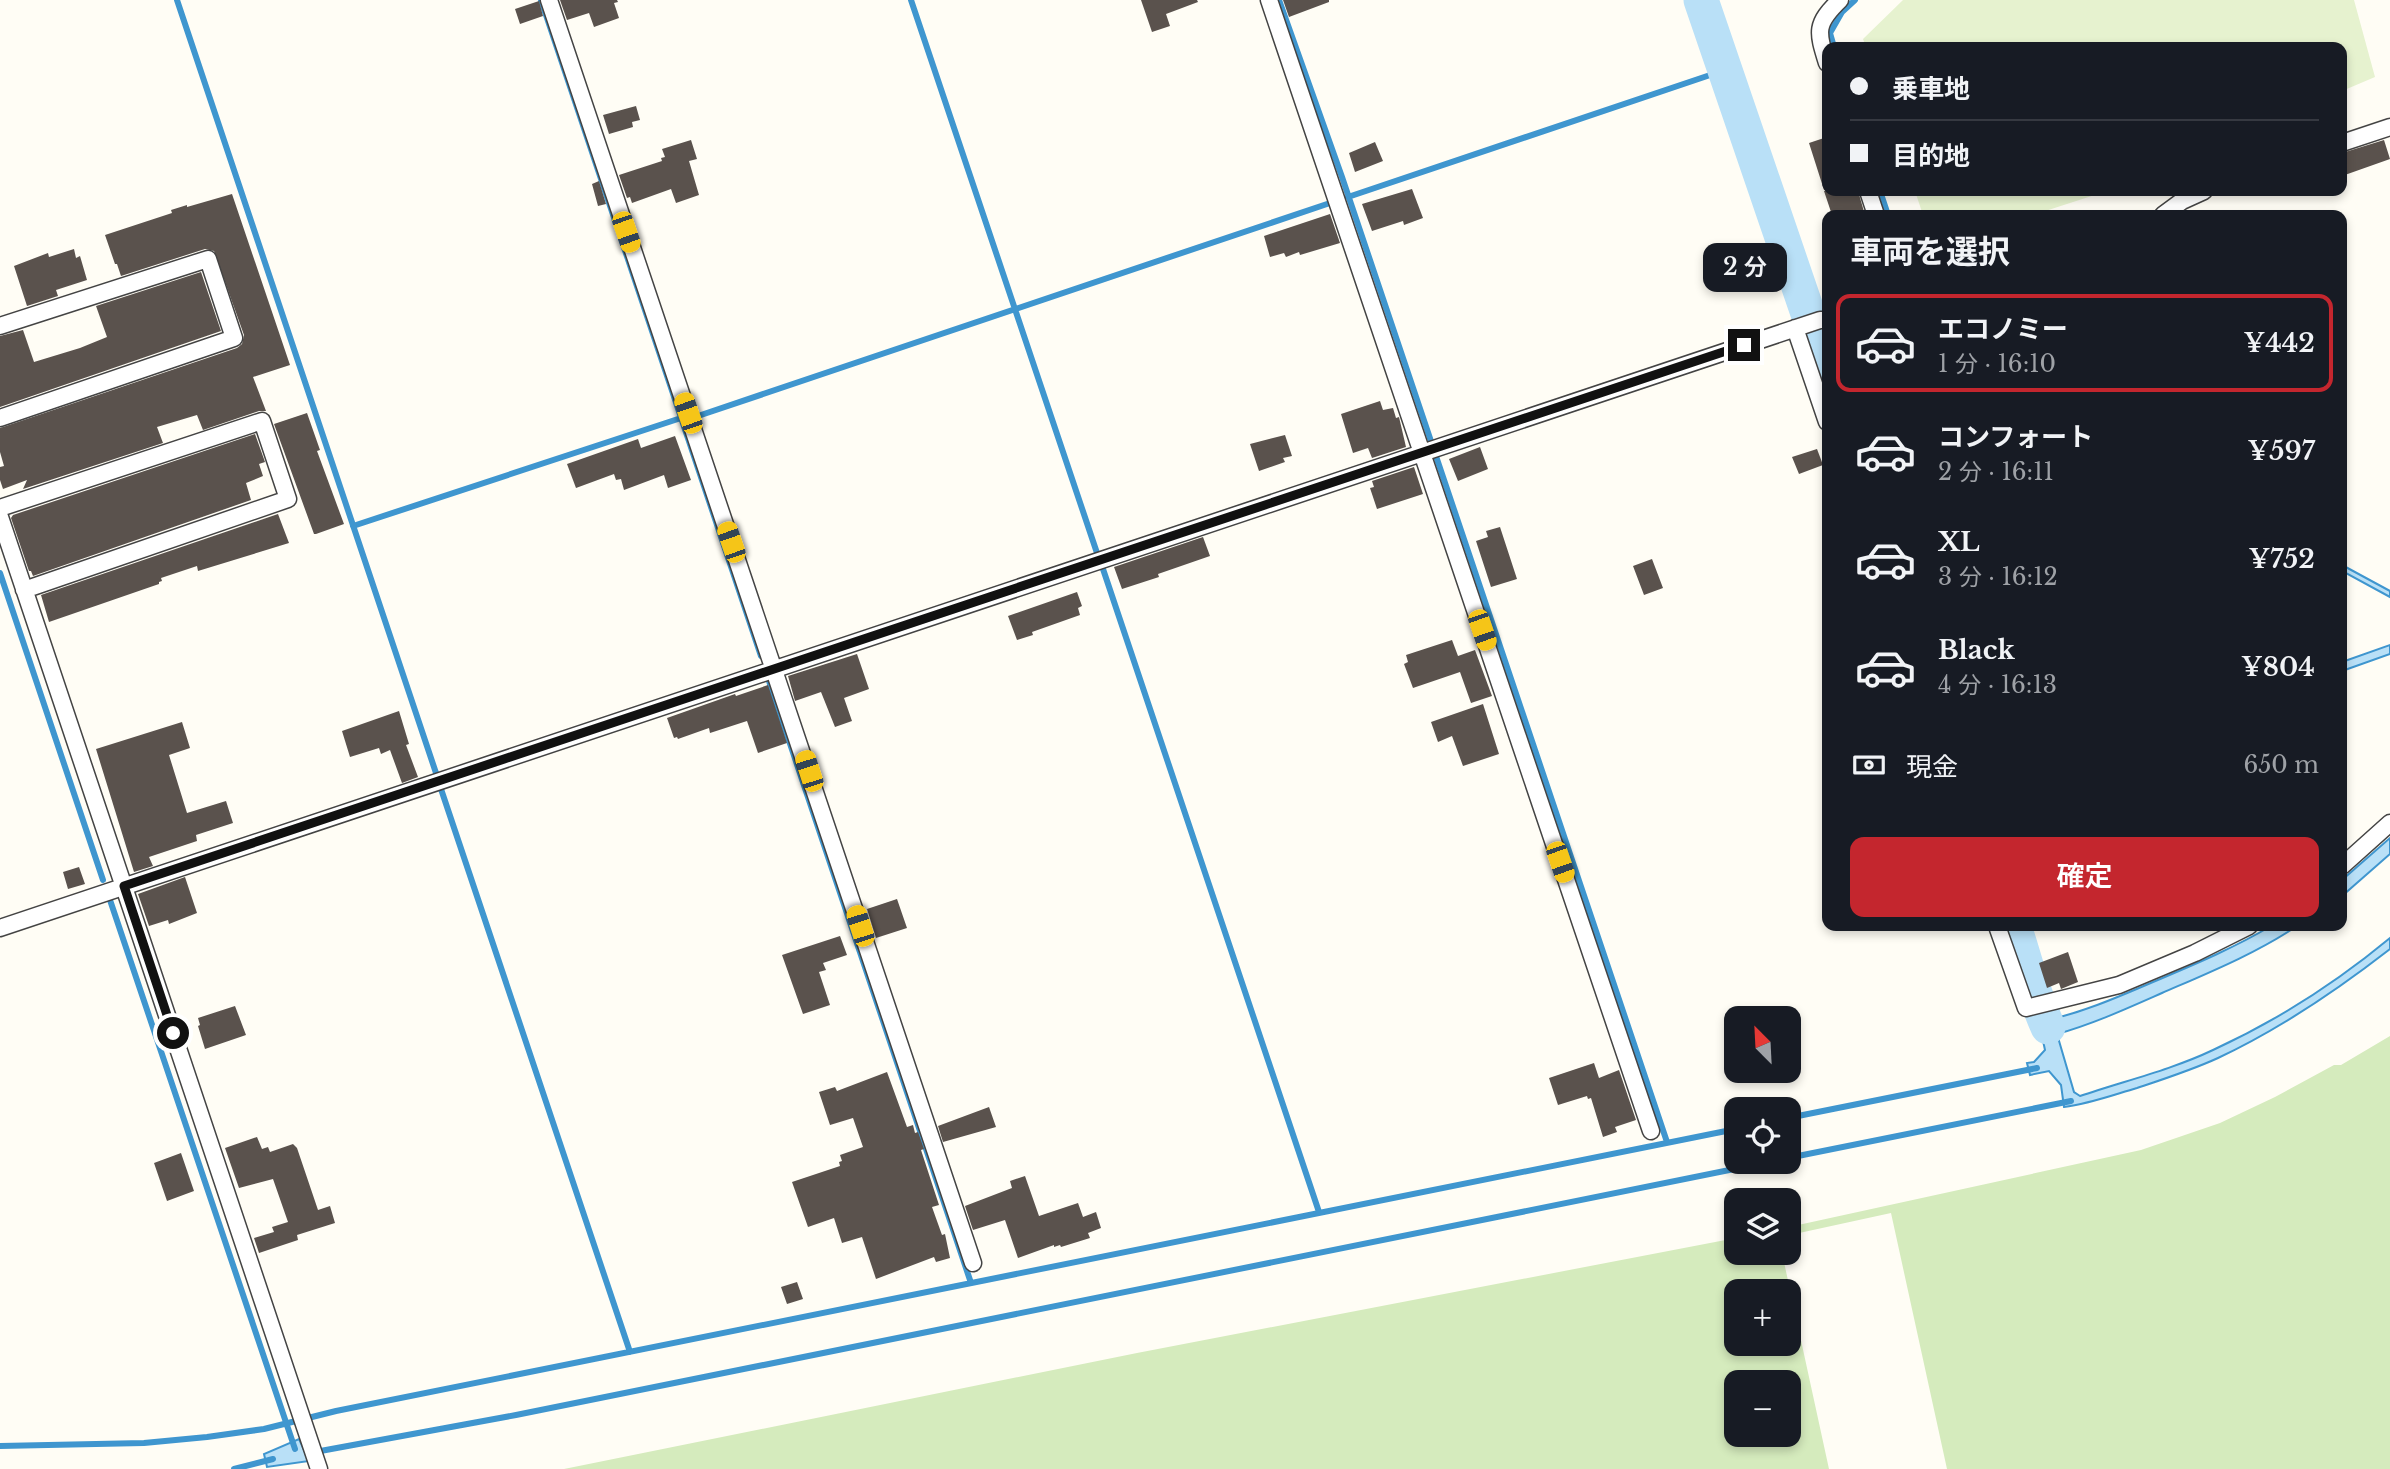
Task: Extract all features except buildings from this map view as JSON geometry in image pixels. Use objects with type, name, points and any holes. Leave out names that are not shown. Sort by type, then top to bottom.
[{"type":"street","points":[[549,0],[973,1263]]},
{"type":"street","points":[[1269,0],[1430,449],[1651,1131]]},
{"type":"street","points":[[1822,47],[1819,27],[1825,15],[1840,0]]},
{"type":"street","points":[[2347,141],[2390,127]]},
{"type":"street","points":[[2170,210],[2193,196]]},
{"type":"street","points":[[0,326],[208,259],[234,338],[0,418]]},
{"type":"street","points":[[0,928],[774,667],[1822,321]]},
{"type":"street","points":[[1799,327],[1822,405]]},
{"type":"street","points":[[0,508],[262,421],[288,499],[24,590]]},
{"type":"street","points":[[0,517],[318,1466]]},
{"type":"street","points":[[2347,861],[2390,822]]},
{"type":"street","points":[[1999,931],[2026,1008],[2119,985],[2239,931]]},
{"type":"green space","points":[[1903,0],[2354,0],[2375,77],[2347,89],[2347,42],[1864,42],[1863,39]]},
{"type":"green space","points":[[1917,196],[2092,196],[2048,210],[1921,210]]},
{"type":"green space","points":[[2390,1036],[2390,1469],[1947,1469],[1891,1213],[1801,1233],[1801,1224],[2141,1150],[2220,1123],[2334,1065],[2341,1065]]},
{"type":"green space","points":[[1724,1240],[1724,1265],[1785,1265],[1788,1279],[1724,1279],[1724,1356],[1801,1356],[1801,1340],[1829,1469],[564,1469],[1137,1353]]},
{"type":"water","points":[[2347,568],[2390,591],[2390,597],[2347,574]]},
{"type":"water","points":[[2390,645],[2390,654],[2347,669],[2347,660]]},
{"type":"water","points":[[2390,838],[2390,854],[2347,892],[2347,876]]},
{"type":"water","points":[[2262,931],[2289,931],[2214,970],[2110,1015],[2057,1034],[2074,1092],[2080,1096],[2213,1050],[2305,1000],[2390,938],[2390,949],[2349,980],[2263,1035],[2218,1058],[2168,1078],[2101,1099],[2064,1107],[2061,1085],[2049,1071],[2030,1075],[2027,1063],[2034,1062],[2045,1050],[2039,1022],[2083,1010],[2125,994]]},
{"type":"water","points":[[299,1439],[309,1461],[267,1467],[264,1454]]},
{"type":"waterway","points":[[177,0],[436,773]]},
{"type":"waterway","points":[[541,0],[761,656]]},
{"type":"waterway","points":[[911,0],[1097,553]]},
{"type":"waterway","points":[[1279,0],[1342,177],[1667,1142]]},
{"type":"waterway","points":[[1701,0],[1822,354]]},
{"type":"waterway","points":[[1833,42],[1830,33],[1842,12],[1855,0]]},
{"type":"waterway","points":[[1348,197],[1725,70]]},
{"type":"waterway","points":[[1882,196],[1886,210]]},
{"type":"waterway","points":[[698,416],[1330,203]]},
{"type":"waterway","points":[[1806,307],[1822,305]]},
{"type":"waterway","points":[[353,526],[681,418]]},
{"type":"waterway","points":[[1102,566],[1319,1212]]},
{"type":"waterway","points":[[0,573],[103,880]]},
{"type":"waterway","points":[[769,681],[971,1283]]},
{"type":"waterway","points":[[441,789],[630,1352]]},
{"type":"waterway","points":[[110,900],[295,1449]]},
{"type":"waterway","points":[[2016,931],[2048,1027]]},
{"type":"waterway","points":[[1801,1115],[2037,1068]]},
{"type":"waterway","points":[[1801,1155],[2071,1101]]},
{"type":"waterway","points":[[0,1446],[144,1443],[264,1429],[336,1411],[1724,1131]]},
{"type":"waterway","points":[[315,1452],[516,1415],[1724,1171]]},
{"type":"waterway","points":[[234,1469],[273,1459]]},
{"type":"route","points":[[173,1033],[124,886],[1744,345]]}]
